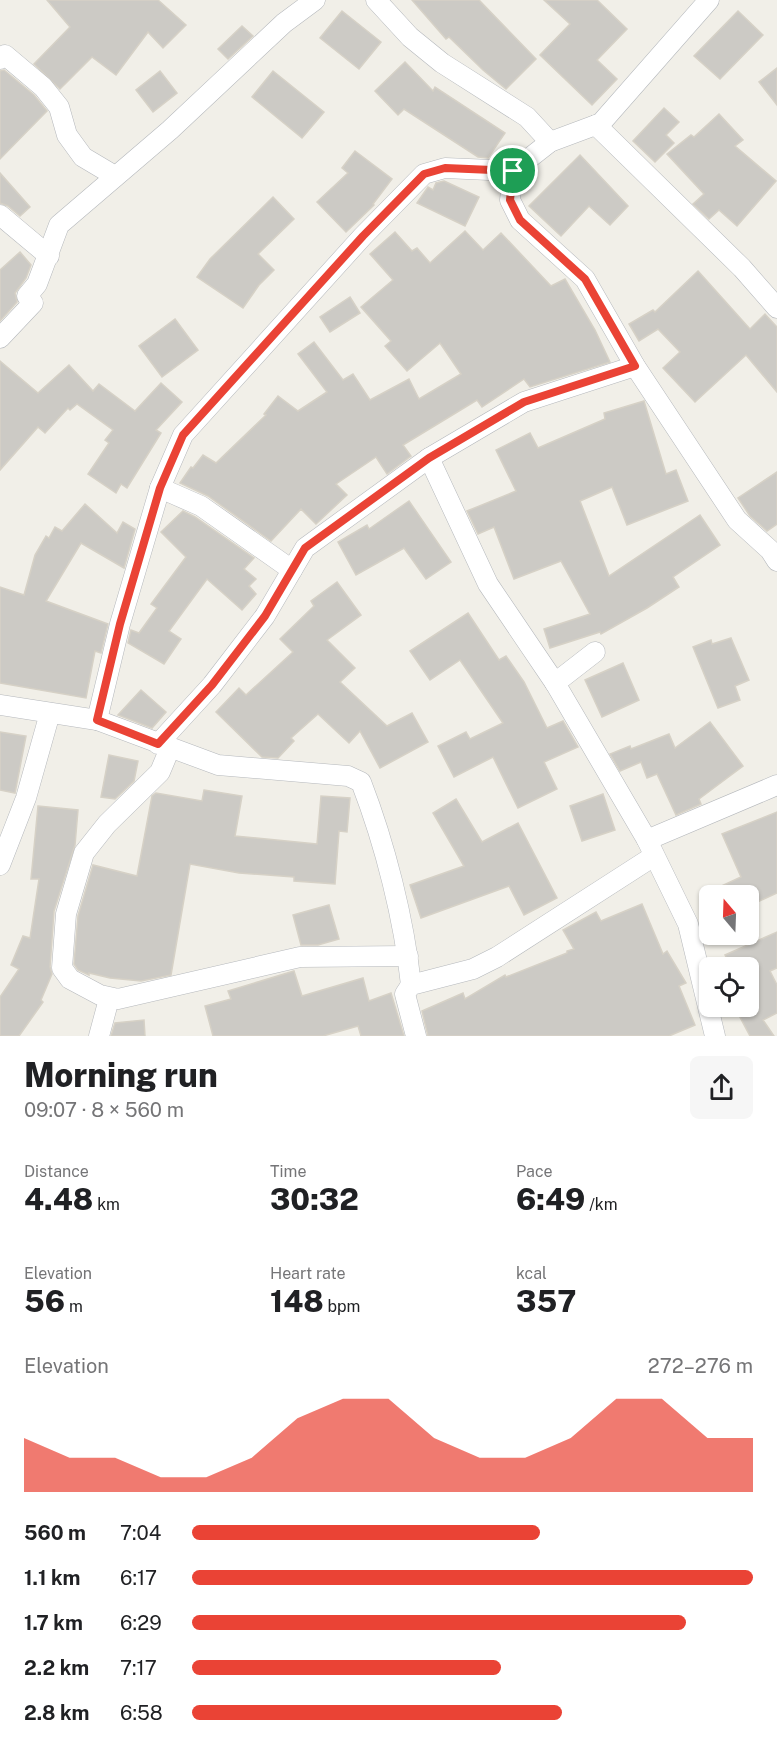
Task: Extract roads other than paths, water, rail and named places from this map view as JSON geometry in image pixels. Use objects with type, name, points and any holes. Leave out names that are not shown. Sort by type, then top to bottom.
[{"type":"street","points":[[0,338],[33,303],[27,296],[37,284],[59,225],[170,130],[284,23],[315,0]]},
{"type":"street","points":[[376,0],[418,44],[442,63],[527,117],[550,142]]},
{"type":"street","points":[[97,720],[120,624],[160,488],[183,435],[363,236],[424,174],[445,168],[513,171],[550,142],[601,123],[709,0]]},
{"type":"street","points":[[0,60],[5,55],[43,87],[59,106],[67,135],[83,157],[115,176]]},
{"type":"street","points":[[596,124],[742,268],[777,308]]},
{"type":"street","points":[[513,171],[510,200],[520,220],[585,279],[635,366],[737,520],[770,550],[777,561]]},
{"type":"street","points":[[0,215],[49,256]]},
{"type":"street","points":[[408,956],[300,957],[130,997],[109,999],[70,979],[62,968],[66,914],[84,853],[107,824],[160,772],[164,746],[265,616],[305,548],[429,458],[524,402],[635,366]]},
{"type":"street","points":[[429,458],[489,584],[555,683],[650,848],[688,924],[715,1036]]},
{"type":"street","points":[[160,488],[201,506],[292,570]]},
{"type":"street","points":[[555,683],[595,652]]},
{"type":"street","points":[[0,705],[97,720],[218,765],[348,776],[361,782],[370,804],[408,956],[411,985],[405,994],[416,1036]]},
{"type":"street","points":[[0,865],[26,798],[50,713]]},
{"type":"street","points":[[411,985],[473,969],[498,957],[650,848],[777,785]]},
{"type":"street","points":[[99,1036],[109,999]]}]
